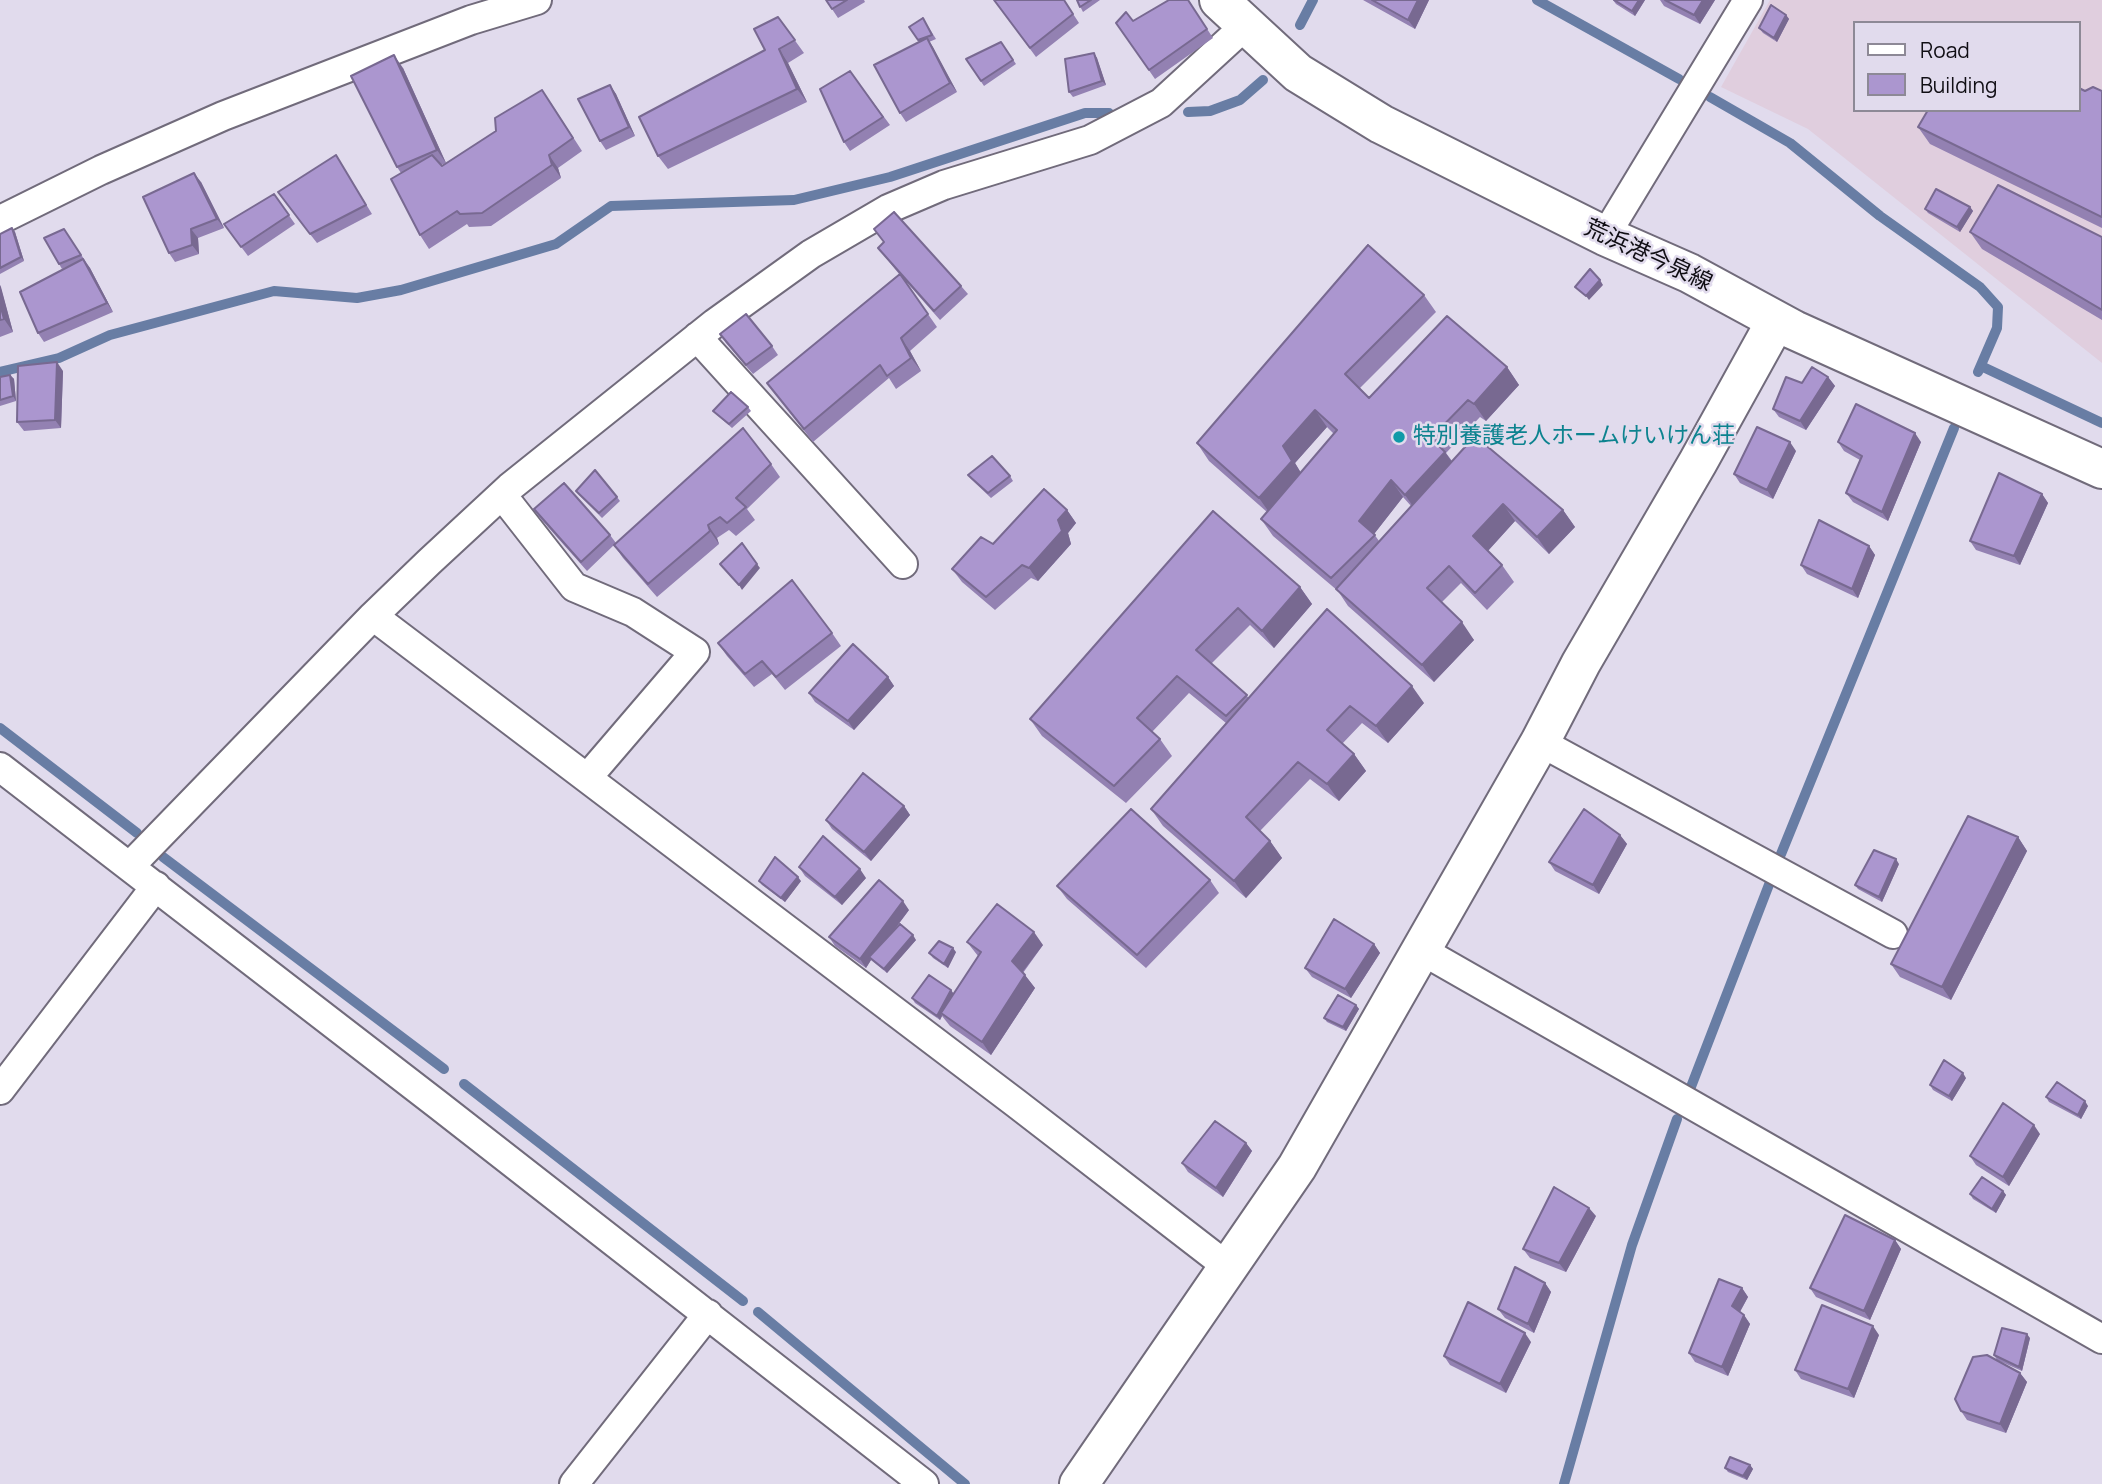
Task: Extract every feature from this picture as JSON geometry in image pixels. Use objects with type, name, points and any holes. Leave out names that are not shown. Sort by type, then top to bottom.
[{"type":"street","points":[[0,220],[101,170],[223,116],[471,20],[537,0]]},
{"type":"street","points":[[1605,236],[1748,0]]},
{"type":"street","points":[[130,866],[373,616],[502,495],[697,337],[811,254],[888,209],[944,185],[1090,140],[1161,103],[1233,13]]},
{"type":"street","name":"荒浜港今泉線","points":[[1233,13],[1298,73],[1381,124],[1605,236],[1689,273],[1776,321],[2102,470]]},
{"type":"street","points":[[1079,1484],[1297,1167],[1776,321]]},
{"type":"street","points":[[697,337],[903,564]]},
{"type":"street","points":[[502,495],[574,587],[633,611],[695,652],[587,778]]},
{"type":"street","points":[[373,616],[1006,1095],[1228,1268]]},
{"type":"street","points":[[1540,742],[1893,934]]},
{"type":"street","points":[[0,767],[924,1484]]},
{"type":"street","points":[[0,1090],[156,886]]},
{"type":"street","points":[[1421,950],[2102,1339]]},
{"type":"street","points":[[574,1484],[708,1314]]},
{"type":"shaded area","points":[[1770,0],[2102,0],[2102,363],[1808,129],[1721,87]]},
{"type":"building","points":[[826,0],[847,0],[832,9]]},
{"type":"building","points":[[994,0],[1064,0],[1073,14],[1030,48]]},
{"type":"building","points":[[1077,0],[1091,0],[1080,7]]},
{"type":"building","points":[[1169,0],[1188,0],[1207,29],[1149,70],[1116,23],[1126,12],[1133,21]]},
{"type":"building","points":[[1372,0],[1418,0],[1408,20]]},
{"type":"building","points":[[1614,0],[1639,0],[1632,11]]},
{"type":"building","points":[[1665,0],[1703,0],[1694,15]]},
{"type":"building","points":[[1771,5],[1786,15],[1774,38],[1759,28]]},
{"type":"building","points":[[778,17],[795,40],[779,49],[797,89],[658,156],[639,117],[765,50],[754,29]]},
{"type":"building","points":[[923,18],[932,35],[918,40],[909,27]]},
{"type":"building","points":[[927,38],[950,83],[900,113],[874,65]]},
{"type":"building","points":[[1001,42],[1013,60],[981,81],[966,59]]},
{"type":"building","points":[[1094,53],[1102,81],[1069,92],[1065,59]]},
{"type":"building","points":[[394,55],[437,150],[397,167],[351,76]]},
{"type":"building","points":[[850,71],[883,117],[844,142],[820,89]]},
{"type":"building","points":[[610,85],[629,127],[600,141],[578,99]]},
{"type":"building","points":[[2093,87],[2102,91],[2102,217],[1918,127],[1927,112],[2081,112],[2081,89],[2085,91]]},
{"type":"building","points":[[542,90],[573,138],[549,155],[552,165],[482,213],[460,214],[457,211],[420,235],[391,179],[432,155],[442,166],[496,131],[495,118]]},
{"type":"building","points":[[336,155],[366,205],[310,234],[278,192]]},
{"type":"building","points":[[194,173],[217,219],[191,229],[192,245],[169,253],[143,197]]},
{"type":"building","points":[[1998,185],[2102,237],[2102,310],[1970,232]]},
{"type":"building","points":[[1936,189],[1970,207],[1957,227],[1925,209]]},
{"type":"building","points":[[274,194],[289,215],[241,247],[224,224]]},
{"type":"building","points":[[894,212],[961,286],[934,311],[878,248],[884,242],[874,229]]},
{"type":"building","points":[[12,228],[21,257],[0,268],[0,234]]},
{"type":"building","points":[[64,229],[81,255],[59,264],[44,238]]},
{"type":"building","name":"特別養護老人ホームけいけん荘","points":[[1368,245],[1424,295],[1345,374],[1369,398],[1447,316],[1507,367],[1474,404],[1468,400],[1431,438],[1445,452],[1405,495],[1391,480],[1359,521],[1375,535],[1331,578],[1261,519],[1337,430],[1315,410],[1283,446],[1292,461],[1259,498],[1197,443]]},
{"type":"building","points":[[83,259],[107,303],[38,333],[20,292]]},
{"type":"building","points":[[1590,269],[1600,280],[1586,296],[1575,287]]},
{"type":"building","points":[[900,274],[928,314],[901,338],[911,358],[887,376],[880,365],[804,429],[767,383]]},
{"type":"building","points":[[0,304],[4,319],[0,320]]},
{"type":"building","points":[[746,314],[772,346],[746,365],[720,334]]},
{"type":"building","points":[[57,362],[55,420],[17,422],[18,366]]},
{"type":"building","points":[[1812,367],[1828,377],[1800,421],[1773,409],[1786,377],[1802,383]]},
{"type":"building","points":[[10,375],[13,396],[0,400],[0,377]]},
{"type":"building","points":[[731,392],[748,407],[729,424],[713,411]]},
{"type":"building","points":[[1856,404],[1915,433],[1882,512],[1846,493],[1862,456],[1838,442]]},
{"type":"building","points":[[1757,427],[1790,442],[1767,490],[1734,474]]},
{"type":"building","points":[[743,428],[771,464],[736,498],[746,507],[727,523],[720,517],[708,525],[710,531],[648,584],[614,545]]},
{"type":"building","points":[[1475,436],[1563,510],[1537,537],[1503,504],[1473,536],[1502,565],[1475,593],[1449,566],[1427,588],[1462,622],[1422,665],[1336,589]]},
{"type":"building","points":[[992,456],[1010,476],[988,493],[968,475]]},
{"type":"building","points":[[595,470],[617,497],[599,513],[576,491]]},
{"type":"building","points":[[1999,473],[2042,494],[2014,556],[1970,541]]},
{"type":"building","points":[[564,483],[610,535],[581,562],[534,509]]},
{"type":"building","points":[[1044,489],[1067,510],[1058,520],[1062,531],[1029,568],[1022,565],[986,597],[952,569],[981,537],[993,544]]},
{"type":"building","points":[[1213,511],[1300,587],[1262,631],[1238,608],[1196,650],[1247,695],[1226,716],[1177,676],[1137,718],[1160,739],[1114,786],[1030,719]]},
{"type":"building","points":[[1819,520],[1869,546],[1852,589],[1801,565]]},
{"type":"building","points":[[742,543],[757,564],[739,585],[720,564]]},
{"type":"building","points":[[792,580],[832,633],[776,677],[762,661],[745,674],[718,643]]},
{"type":"building","points":[[1327,609],[1412,686],[1376,726],[1350,706],[1327,730],[1354,754],[1327,784],[1298,762],[1246,817],[1270,841],[1234,881],[1151,809]]},
{"type":"building","points":[[853,644],[888,677],[848,721],[809,693]]},
{"type":"building","points":[[863,773],[904,806],[864,852],[826,820]]},
{"type":"building","points":[[1131,809],[1210,880],[1137,955],[1057,886]]},
{"type":"building","points":[[1584,809],[1620,835],[1593,885],[1549,862]]},
{"type":"building","points":[[1968,816],[2018,837],[1942,987],[1891,964]]},
{"type":"building","points":[[823,836],[860,869],[835,897],[799,867]]},
{"type":"building","points":[[1874,850],[1896,859],[1879,897],[1855,885]]},
{"type":"building","points":[[775,857],[798,877],[781,898],[759,881]]},
{"type":"building","points":[[879,880],[903,901],[860,959],[829,937]]},
{"type":"building","points":[[997,904],[1034,932],[1012,961],[1025,975],[982,1042],[941,1013],[981,952],[967,942]]},
{"type":"building","points":[[1334,919],[1374,944],[1345,989],[1305,968]]},
{"type":"building","points":[[900,924],[913,935],[884,969],[869,957]]},
{"type":"building","points":[[939,941],[953,948],[944,964],[929,953]]},
{"type":"building","points":[[929,975],[951,990],[937,1016],[912,998]]},
{"type":"building","points":[[1338,995],[1356,1005],[1343,1027],[1324,1018]]},
{"type":"building","points":[[1944,1060],[1963,1073],[1949,1096],[1930,1085]]},
{"type":"building","points":[[2057,1082],[2085,1101],[2078,1115],[2046,1097]]},
{"type":"building","points":[[2003,1103],[2034,1125],[2003,1177],[1970,1156]]},
{"type":"building","points":[[1215,1121],[1246,1143],[1216,1188],[1182,1163]]},
{"type":"building","points":[[1982,1177],[2003,1191],[1992,1209],[1970,1194]]},
{"type":"building","points":[[1554,1187],[1589,1208],[1559,1263],[1523,1249]]},
{"type":"building","points":[[1845,1215],[1895,1240],[1864,1311],[1810,1288]]},
{"type":"building","points":[[1515,1267],[1545,1283],[1528,1324],[1498,1309]]},
{"type":"building","points":[[1719,1279],[1742,1288],[1732,1306],[1744,1315],[1722,1367],[1689,1353]]},
{"type":"building","points":[[1468,1302],[1525,1333],[1500,1384],[1444,1356]]},
{"type":"building","points":[[1822,1305],[1873,1326],[1848,1389],[1795,1370]]},
{"type":"building","points":[[2002,1328],[2027,1334],[2019,1367],[1994,1355]]},
{"type":"building","points":[[1987,1355],[2020,1373],[2000,1424],[1961,1411],[1955,1399],[1973,1357]]},
{"type":"building","points":[[1730,1457],[1750,1465],[1743,1476],[1725,1468]]},
{"type":"waterway","points":[[1300,25],[1313,0]]},
{"type":"waterway","points":[[1537,0],[1679,79]]},
{"type":"waterway","points":[[1188,112],[1210,111],[1240,100],[1263,80]]},
{"type":"waterway","points":[[1710,97],[1790,143],[1880,216],[1980,287],[1998,307],[1997,328],[1978,372]]},
{"type":"waterway","points":[[0,372],[59,358],[110,335],[274,291],[357,298],[401,290],[556,244],[611,206],[794,200],[890,177],[1085,113],[1109,113]]},
{"type":"waterway","points":[[1981,366],[2102,423]]},
{"type":"waterway","points":[[1781,854],[1954,428]]},
{"type":"waterway","points":[[0,728],[137,833]]},
{"type":"waterway","points":[[163,857],[444,1069]]},
{"type":"waterway","points":[[1689,1092],[1770,882]]},
{"type":"waterway","points":[[464,1084],[743,1301]]},
{"type":"waterway","points":[[1564,1484],[1632,1245],[1677,1119]]},
{"type":"waterway","points":[[758,1312],[965,1484]]},
{"type":"place","name":"特別養護老人ホームけいけん荘","points":[[1399,437]]}]
